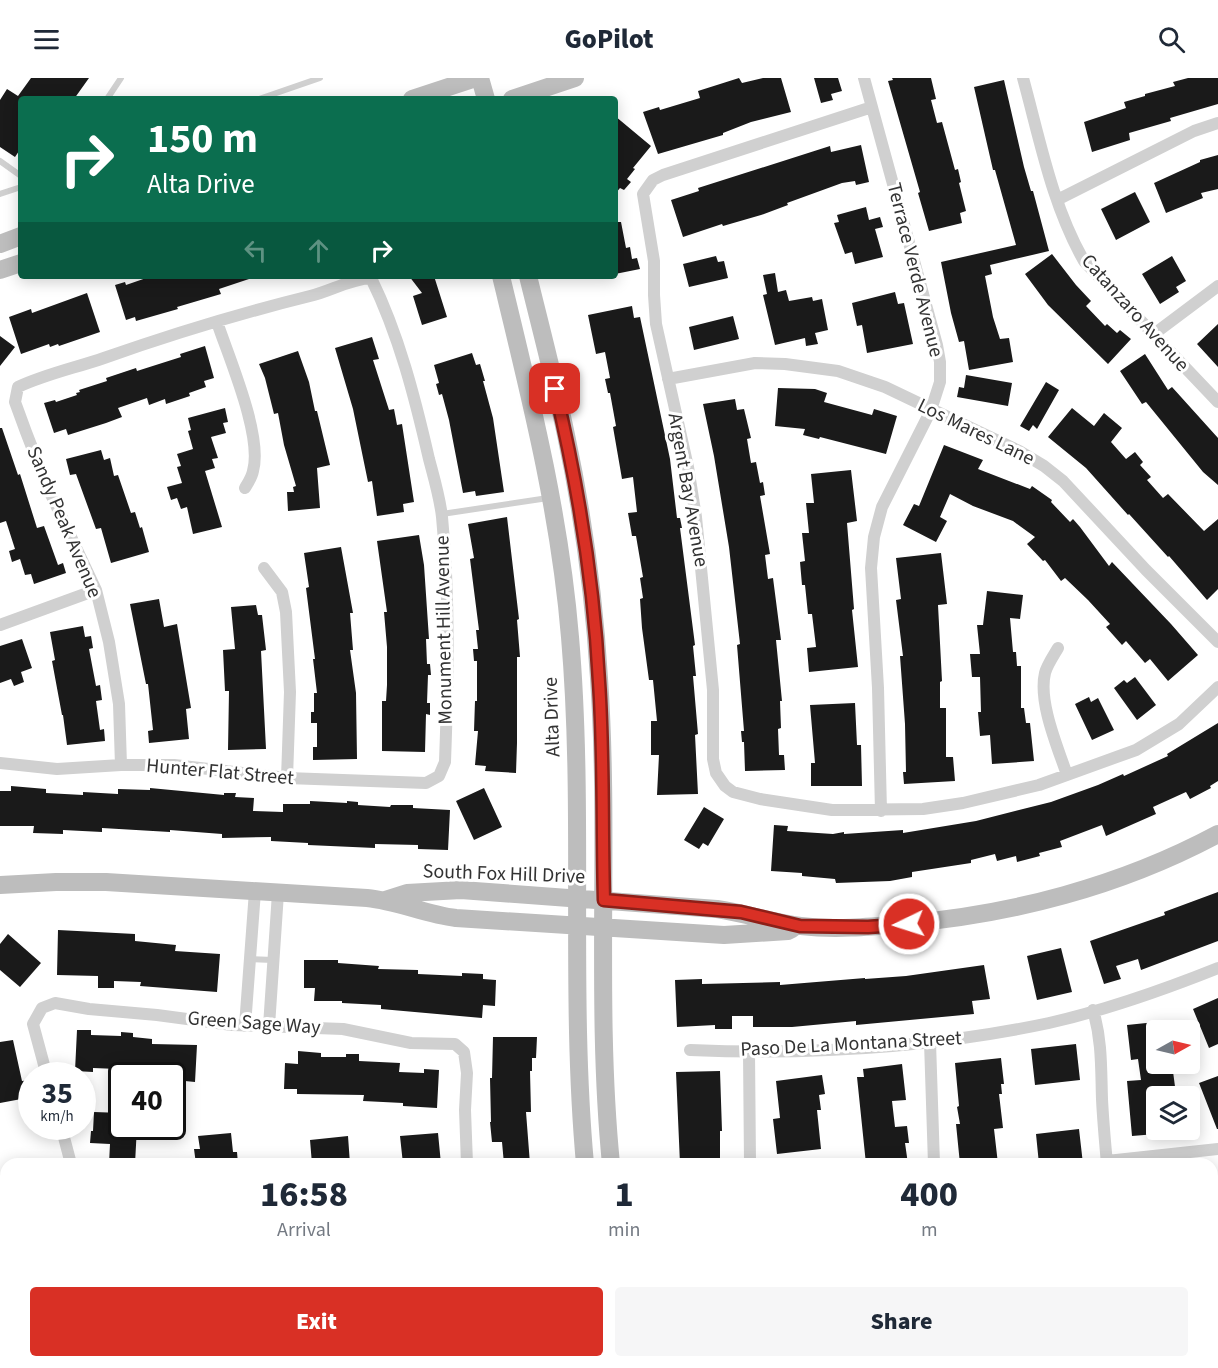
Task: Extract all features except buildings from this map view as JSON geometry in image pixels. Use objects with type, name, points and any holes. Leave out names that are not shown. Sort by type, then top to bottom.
[{"type":"main road","points":[[423,96],[478,78],[485,96]]},
{"type":"main road","points":[[521,96],[575,78]]},
{"type":"main road","points":[[0,244],[18,237]]},
{"type":"main road","points":[[0,270],[18,264]]},
{"type":"main road","name":"Alta Drive","points":[[502,279],[537,427],[562,557],[573,677],[580,1077],[585,1158]]},
{"type":"main road","points":[[529,279],[566,435],[588,559],[599,680],[604,900],[604,1045],[611,1158]]},
{"type":"main road","name":"South Fox Hill Drive","points":[[385,900],[407,892],[461,890],[741,912],[800,926],[886,926],[953,919],[1009,909],[1061,896],[1119,877],[1218,834]]},
{"type":"main road","name":"South Fox Hill Drive","points":[[0,885],[106,882],[278,892],[385,900],[435,915],[724,935],[788,932],[800,926]]},
{"type":"street","name":"Terrace Verde Avenue","points":[[864,78],[937,345],[940,382],[931,410],[882,507],[874,537],[871,568],[878,688],[881,811]]},
{"type":"street","name":"Catanzaro Avenue","points":[[1023,78],[1057,200],[1069,234],[1084,261],[1218,402]]},
{"type":"street","name":"Argent Bay Avenue","points":[[872,107],[663,175],[653,180],[643,194],[654,261],[657,324],[688,467],[696,517],[713,690],[713,759],[716,773],[725,786],[733,792],[760,799],[832,810],[881,811]]},
{"type":"street","points":[[1057,200],[1194,131],[1218,123]]},
{"type":"street","name":"Monument Hill Avenue","points":[[217,322],[242,313],[322,293],[358,279]]},
{"type":"street","name":"Monument Hill Avenue","points":[[371,279],[384,305],[419,413],[442,514],[448,596],[448,674],[444,762],[439,776]]},
{"type":"street","points":[[1154,334],[1218,286]]},
{"type":"street","points":[[217,322],[253,432],[255,456],[253,472],[245,488]]},
{"type":"street","name":"Sandy Peak Avenue","points":[[121,765],[119,704],[109,642],[96,590],[39,465],[15,402],[18,387],[66,369],[217,322]]},
{"type":"street","name":"Los Mares Lane","points":[[668,379],[755,363],[813,367],[860,378],[885,387],[1019,451],[1063,481],[1146,570],[1218,642]]},
{"type":"street","points":[[264,568],[282,592],[286,612],[290,692],[287,778]]},
{"type":"street","points":[[0,625],[96,590]]},
{"type":"street","points":[[1058,648],[1045,673],[1045,698],[1067,775]]},
{"type":"street","points":[[881,811],[923,809],[963,803],[1039,786],[1136,750],[1179,724],[1218,687]]},
{"type":"street","name":"Hunter Flat Street","points":[[0,763],[57,769],[121,765],[174,765],[287,778],[426,783],[439,776]]},
{"type":"street","points":[[245,1026],[255,891]]},
{"type":"street","points":[[269,1026],[278,892]]},
{"type":"street","name":"Paso De La Montana Street","points":[[690,1050],[748,1052],[900,1046],[971,1038],[1051,1022],[1179,984],[1218,968]]},
{"type":"street","name":"Green Sage Way","points":[[43,1062],[33,1024],[42,1008],[55,1003],[89,1009],[245,1026],[343,1029],[411,1043],[455,1044],[464,1052],[467,1073],[465,1110],[467,1158]]},
{"type":"street","points":[[1093,1010],[1099,1030],[1101,1049],[1107,1158]]},
{"type":"street","points":[[930,1042],[934,1158]]},
{"type":"street","points":[[748,1052],[750,1158]]},
{"type":"street","points":[[65,1140],[69,1158]]},
{"type":"street","points":[[1141,1158],[1218,1149]]},
{"type":"street","points":[[951,1368],[957,1368]]},
{"type":"lane","points":[[108,96],[121,78]]},
{"type":"lane","points":[[268,96],[320,78]]},
{"type":"lane","points":[[0,161],[18,174]]},
{"type":"lane","points":[[0,194],[18,188]]},
{"type":"lane","points":[[442,514],[552,498]]},
{"type":"lane","points":[[251,959],[273,960]]},
{"type":"route","points":[[555,389],[581,517],[593,599],[601,726],[604,900],[741,912],[800,926],[868,927],[909,924]]}]
